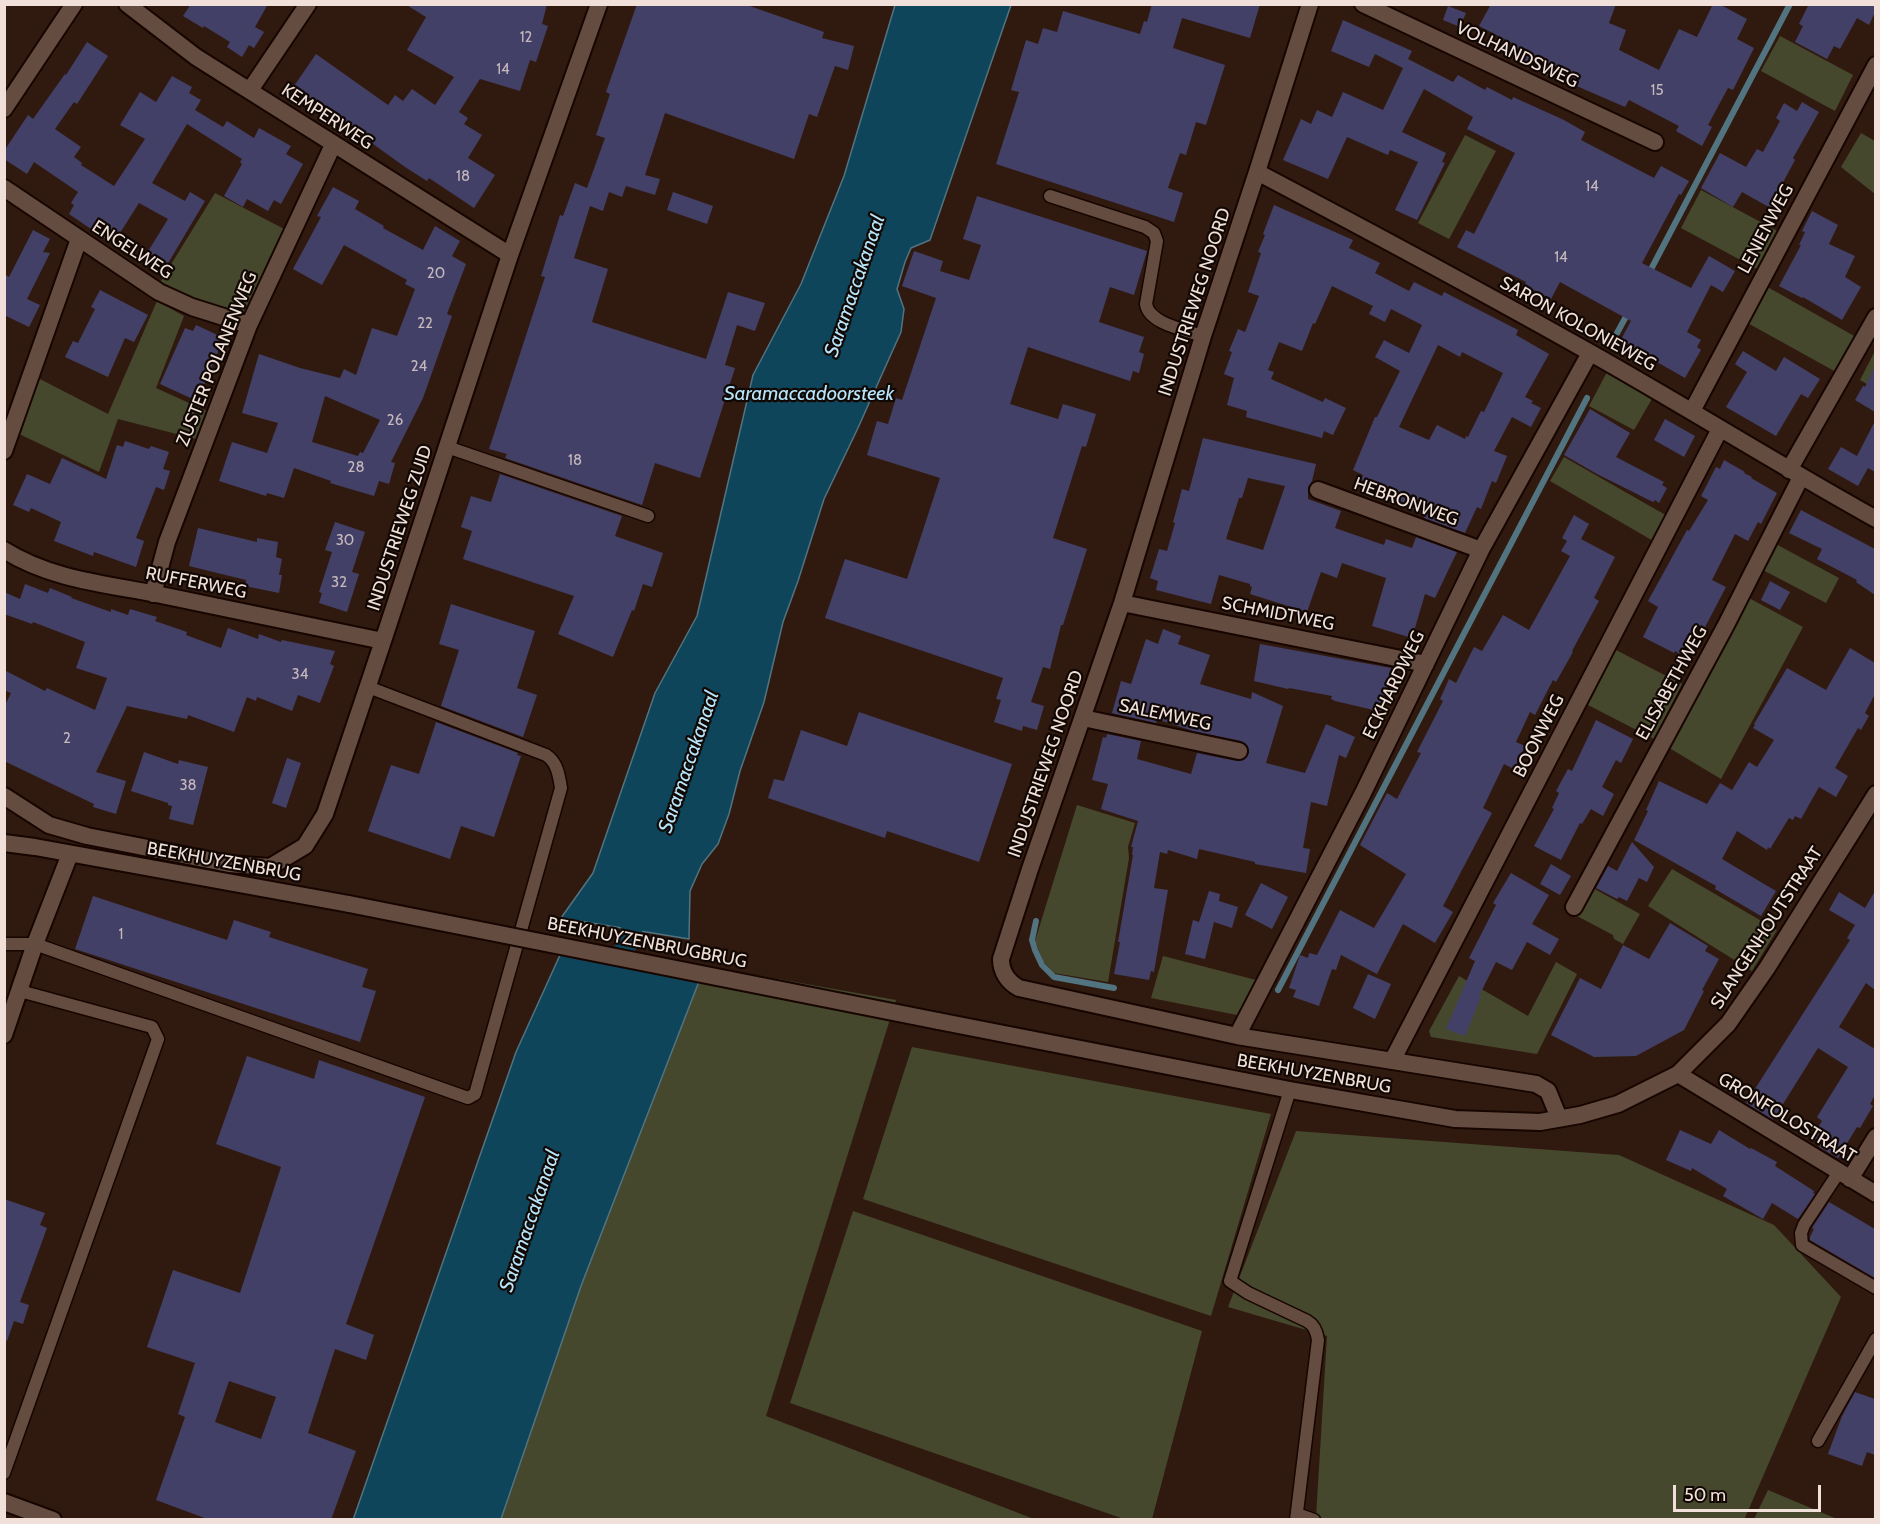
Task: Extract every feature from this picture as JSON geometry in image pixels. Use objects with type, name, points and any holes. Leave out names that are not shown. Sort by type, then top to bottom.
[{"type":"street","points":[[4,109],[74,4]]},
{"type":"street","name":"KEMPERWEG","points":[[127,4],[196,57],[510,255]]},
{"type":"street","points":[[250,90],[308,4]]},
{"type":"street","name":"INDUSTRIEWEG ZUID","points":[[4,796],[49,825],[87,836],[229,864],[270,867],[305,846],[324,814],[510,255],[599,4]]},
{"type":"street","name":"INDUSTRIEWEG NOORD","points":[[1310,4],[1203,336],[1122,603],[1030,869],[1001,959],[1001,966],[1008,980],[1019,988],[1237,1036],[1536,1084],[1548,1091],[1559,1118]]},
{"type":"street","name":"VOLHANDSWEG","points":[[1363,4],[1655,142]]},
{"type":"street","name":"LENIENWEG","points":[[1692,411],[1875,65]]},
{"type":"street","name":"ZUSTER POLANENWEG","points":[[153,594],[167,542],[249,325],[333,145]]},
{"type":"street","name":"SARON KOLONIEWEG","points":[[1257,172],[1422,259],[1590,353],[1875,519]]},
{"type":"street","name":"ENGELWEG","points":[[4,188],[159,292],[192,307],[249,325]]},
{"type":"street","points":[[4,451],[80,239]]},
{"type":"street","name":"ELISABETHWEG","points":[[1574,907],[1726,625],[1795,473],[1875,317]]},
{"type":"street","name":"ECKHARDWEG","points":[[1237,1036],[1363,793],[1481,550],[1590,353]]},
{"type":"street","name":"BOONWEG","points":[[1392,1061],[1720,429]]},
{"type":"street","name":"HEBRONWEG","points":[[1318,490],[1481,550]]},
{"type":"street","name":"RUFFERWEG","points":[[4,550],[33,566],[86,582],[383,641]]},
{"type":"street","name":"SCHMIDTWEG","points":[[1122,603],[1426,664]]},
{"type":"street","name":"SALEMWEG","points":[[1083,718],[1239,751]]},
{"type":"street","name":"SLANGENHOUTSTRAAT","points":[[1678,1074],[1728,1024],[1767,968],[1875,794]]},
{"type":"street","points":[[35,847],[49,825]]},
{"type":"street","points":[[87,836],[92,857]]},
{"type":"street","name":"BEEKHUYZENBRUG","points":[[4,843],[349,904]]},
{"type":"street","points":[[4,1035],[35,944],[70,854]]},
{"type":"street","name":"BEEKHUYZENBRUGBRUG","points":[[349,904],[938,1021]]},
{"type":"street","name":"BEEKHUYZENBRUG","points":[[938,1021],[1290,1090],[1455,1119],[1540,1122],[1580,1115],[1618,1104],[1678,1074]]},
{"type":"street","name":"GRONFOLOSTRAAT","points":[[1678,1074],[1875,1194]]},
{"type":"street","points":[[1845,1175],[1875,1137]]},
{"type":"street","points":[[4,1502],[53,1520]]},
{"type":"lane","points":[[1050,196],[1144,227],[1154,233],[1157,241],[1147,309],[1151,316],[1160,321],[1203,336]]},
{"type":"lane","points":[[447,447],[648,516]]},
{"type":"lane","points":[[4,944],[35,944],[468,1098],[473,1096],[561,788],[559,777],[554,763],[546,754],[368,687]]},
{"type":"lane","points":[[4,1473],[158,1039],[152,1027],[20,991]]},
{"type":"lane","points":[[1290,1090],[1230,1281],[1248,1293],[1307,1320],[1317,1334],[1296,1517],[1314,1520]]},
{"type":"lane","points":[[1845,1175],[1804,1225],[1803,1245],[1875,1288]]},
{"type":"lane","points":[[1818,1441],[1875,1339]]},
{"type":"green space","points":[[1780,36],[1853,75],[1835,111],[1761,71]]},
{"type":"green space","points":[[1861,133],[1875,141],[1875,194],[1841,167]]},
{"type":"green space","points":[[1465,135],[1496,151],[1449,239],[1418,223]]},
{"type":"green space","points":[[1701,190],[1781,233],[1761,271],[1681,228]]},
{"type":"green space","points":[[215,193],[286,230],[250,308],[238,315],[207,306],[159,284]]},
{"type":"green space","points":[[1764,285],[1856,337],[1836,372],[1744,321]]},
{"type":"green space","points":[[157,301],[184,316],[156,388],[211,413],[200,440],[118,419],[99,472],[17,433],[36,377],[108,414]]},
{"type":"green space","points":[[1875,351],[1875,389],[1860,380]]},
{"type":"green space","points":[[1607,372],[1653,397],[1634,430],[1589,406]]},
{"type":"green space","points":[[1564,457],[1669,517],[1655,542],[1550,481]]},
{"type":"green space","points":[[1772,542],[1839,578],[1826,603],[1759,568]]},
{"type":"green space","points":[[1747,597],[1803,627],[1721,779],[1666,746]]},
{"type":"green space","points":[[1616,650],[1682,684],[1654,739],[1588,705]]},
{"type":"green space","points":[[1077,805],[1135,823],[1128,847],[1129,858],[1108,982],[1054,973],[1043,961],[1035,941]]},
{"type":"green space","points":[[1672,869],[1777,930],[1752,971],[1648,906]]},
{"type":"green space","points":[[1591,887],[1640,914],[1623,944],[1614,939],[1613,935],[1577,916]]},
{"type":"green space","points":[[1163,956],[1260,981],[1242,1016],[1151,998]]},
{"type":"green space","points":[[1556,962],[1577,974],[1537,1054],[1431,1037],[1429,1031],[1459,976],[1528,1016]]},
{"type":"green space","points":[[705,966],[896,1000],[766,1416],[1034,1519],[501,1520],[581,1286]]},
{"type":"green space","points":[[912,1047],[1271,1114],[1211,1316],[863,1199]]},
{"type":"green space","points":[[1296,1131],[1619,1155],[1774,1225],[1841,1297],[1744,1520],[1323,1520],[1316,1517],[1327,1336],[1228,1307]]},
{"type":"green space","points":[[853,1211],[1202,1331],[1152,1519],[1124,1519],[790,1403]]},
{"type":"green space","points":[[1768,1490],[1837,1519],[1754,1519]]},
{"type":"water","name":"Saramaccadoorsteek","points":[[895,5],[1011,5],[930,240],[911,248],[905,262],[897,289],[904,309],[901,332],[824,499],[783,622],[764,702],[740,771],[729,814],[718,844],[702,864],[690,891],[689,939],[561,918],[593,873],[655,693],[697,616],[753,375],[801,284],[844,176]]},
{"type":"water","points":[[560,955],[705,966],[581,1286],[501,1519],[353,1520],[516,1052]]},
{"type":"building","points":[[191,4],[268,4],[255,27],[264,32],[254,48],[249,45],[242,57],[227,47],[230,42],[183,16]]},
{"type":"building","points":[[405,4],[547,4],[542,24],[548,26],[536,62],[530,60],[520,91],[480,79],[459,112],[468,118],[464,124],[482,135],[468,158],[495,175],[474,208],[429,178],[427,181],[405,167],[292,89],[316,54],[388,105],[395,95],[403,101],[412,89],[435,105],[454,77],[407,50],[426,17]]},
{"type":"building","points":[[637,4],[744,4],[824,32],[822,38],[854,46],[848,70],[835,66],[817,117],[809,114],[794,159],[665,113],[645,175],[660,179],[655,195],[626,186],[622,197],[609,192],[603,211],[590,206],[574,258],[608,269],[592,322],[706,359],[728,292],[765,303],[755,331],[737,325],[725,365],[735,368],[700,478],[655,463],[642,505],[505,458],[507,454],[489,449],[545,277],[541,276],[560,215],[563,216],[575,183],[587,188],[605,138],[596,135],[610,94],[606,92]]},
{"type":"building","points":[[1152,4],[1260,4],[1250,38],[1182,18],[1173,48],[1225,65],[1206,125],[1196,122],[1186,155],[1180,153],[1168,188],[1183,193],[1174,222],[996,164],[1019,92],[1011,90],[1026,40],[1038,44],[1043,28],[1057,32],[1063,11],[1140,34],[1144,21],[1147,22]]},
{"type":"building","points":[[1491,4],[1616,4],[1609,23],[1626,30],[1619,50],[1659,70],[1679,29],[1697,37],[1713,4],[1719,4],[1747,19],[1737,39],[1754,48],[1733,90],[1728,88],[1708,125],[1712,127],[1702,146],[1676,131],[1679,126],[1629,100],[1625,107],[1549,74],[1548,76],[1507,54],[1512,43],[1479,26]]},
{"type":"building","points":[[1809,4],[1875,4],[1875,12],[1869,25],[1857,18],[1840,49],[1834,46],[1827,59],[1795,42],[1803,26],[1799,24]]},
{"type":"building","points":[[1448,6],[1466,13],[1460,27],[1443,20]]},
{"type":"building","points":[[1343,20],[1412,51],[1408,59],[1453,82],[1458,75],[1485,90],[1487,87],[1512,100],[1513,97],[1564,120],[1585,132],[1581,140],[1654,178],[1661,166],[1689,181],[1681,195],[1679,194],[1642,263],[1691,288],[1709,256],[1735,271],[1723,292],[1711,285],[1687,332],[1701,340],[1697,347],[1701,350],[1685,378],[1650,358],[1647,364],[1617,347],[1631,321],[1560,282],[1551,299],[1525,285],[1526,282],[1457,247],[1466,230],[1474,234],[1515,153],[1467,129],[1473,117],[1424,89],[1402,132],[1446,153],[1442,162],[1445,163],[1417,220],[1395,210],[1418,162],[1390,150],[1388,155],[1347,137],[1328,179],[1283,160],[1301,119],[1311,124],[1317,110],[1332,117],[1343,92],[1383,110],[1403,68],[1375,54],[1369,67],[1331,51]]},
{"type":"building","points":[[87,42],[108,56],[77,104],[74,102],[55,129],[81,147],[74,157],[82,163],[81,165],[114,186],[145,139],[120,125],[140,92],[156,102],[172,76],[192,87],[189,93],[201,100],[195,110],[223,127],[227,121],[254,138],[259,128],[291,146],[286,154],[303,164],[281,204],[274,200],[268,211],[247,199],[243,207],[224,196],[242,164],[240,162],[242,159],[187,124],[152,183],[185,201],[190,192],[205,201],[167,265],[147,253],[168,219],[139,203],[113,244],[69,214],[74,205],[71,203],[78,192],[34,162],[27,174],[4,159],[4,151],[28,115],[33,119]]},
{"type":"building","points":[[1802,102],[1819,112],[1793,158],[1795,160],[1780,188],[1780,191],[1785,194],[1776,211],[1742,192],[1733,207],[1701,188],[1720,153],[1746,167],[1757,149],[1763,152],[1780,121],[1776,118],[1784,103],[1797,111]]},
{"type":"building","points":[[333,187],[359,201],[355,209],[384,226],[383,228],[423,250],[435,226],[460,241],[452,256],[466,264],[447,314],[452,316],[423,398],[391,462],[395,463],[389,484],[379,481],[374,496],[330,483],[331,481],[294,468],[284,498],[267,493],[266,496],[219,481],[232,442],[267,453],[278,423],[242,413],[259,354],[340,378],[344,369],[356,375],[372,328],[397,336],[415,289],[405,284],[407,280],[344,245],[322,285],[293,269],[321,217],[317,216]],"holes":[[[325,396],[380,420],[363,453],[360,452],[358,456],[312,442]]]},
{"type":"building","points":[[673,192],[713,206],[707,224],[667,210]]},
{"type":"building","points":[[977,196],[1147,251],[1134,295],[1110,287],[1099,322],[1144,337],[1139,352],[1144,354],[1139,373],[1133,371],[1130,381],[1028,347],[1010,404],[1058,419],[1063,404],[1096,414],[1086,447],[1082,446],[1053,538],[1087,549],[1063,625],[1061,625],[1050,669],[1043,667],[1031,702],[1044,706],[1037,730],[1023,726],[1022,731],[994,722],[1001,700],[996,699],[1003,678],[825,618],[845,559],[907,579],[940,478],[867,455],[877,421],[888,424],[896,398],[902,400],[936,298],[902,286],[914,251],[943,261],[940,271],[969,280],[981,245],[963,239]]},
{"type":"building","points":[[1274,205],[1353,240],[1349,248],[1380,263],[1375,273],[1409,291],[1414,282],[1442,296],[1444,292],[1518,330],[1516,335],[1549,354],[1525,397],[1541,408],[1531,427],[1512,417],[1494,451],[1507,456],[1496,483],[1492,481],[1481,509],[1477,507],[1465,533],[1424,518],[1426,515],[1396,503],[1399,496],[1361,480],[1363,475],[1353,470],[1375,417],[1400,371],[1375,357],[1384,340],[1409,353],[1422,325],[1391,309],[1385,322],[1369,314],[1373,306],[1332,286],[1302,351],[1279,342],[1268,370],[1274,372],[1271,379],[1323,402],[1325,398],[1346,408],[1333,435],[1324,431],[1322,438],[1246,417],[1247,411],[1227,405],[1234,378],[1224,374],[1232,352],[1229,351],[1238,329],[1245,332],[1259,296],[1248,292],[1261,253],[1258,252],[1265,235],[1263,234]],"holes":[[[1438,345],[1460,357],[1462,352],[1503,373],[1484,412],[1481,411],[1468,437],[1466,436],[1465,439],[1437,425],[1429,440],[1399,427]]]},
{"type":"building","points":[[1812,211],[1838,225],[1829,244],[1855,256],[1845,277],[1861,287],[1842,320],[1779,286],[1801,245],[1799,245],[1805,232],[1802,231]]},
{"type":"building","points":[[33,230],[50,239],[43,252],[50,253],[27,299],[40,305],[29,327],[4,315],[4,274],[9,277]]},
{"type":"building","points":[[100,290],[148,315],[134,342],[125,338],[108,377],[65,357],[73,341],[78,343],[95,309],[91,307]]},
{"type":"building","points":[[196,325],[224,338],[197,401],[160,384],[185,328],[193,331]]},
{"type":"building","points":[[1743,351],[1776,371],[1784,357],[1820,379],[1808,398],[1801,394],[1776,436],[1726,407],[1747,372],[1735,364]]},
{"type":"building","points":[[1875,366],[1875,412],[1855,400],[1863,386],[1865,387]]},
{"type":"building","points":[[1590,409],[1630,433],[1616,457],[1664,482],[1662,485],[1667,488],[1659,503],[1597,474],[1564,455]]},
{"type":"building","points":[[1665,419],[1695,436],[1684,457],[1654,440]]},
{"type":"building","points":[[1875,421],[1875,472],[1868,468],[1858,486],[1828,469],[1841,447],[1857,456]]},
{"type":"building","points":[[1203,438],[1316,464],[1312,481],[1308,487],[1308,499],[1341,511],[1335,528],[1384,545],[1386,539],[1412,548],[1416,537],[1457,552],[1435,598],[1425,594],[1412,638],[1372,626],[1386,578],[1342,563],[1337,578],[1321,572],[1307,612],[1250,594],[1252,587],[1250,584],[1219,575],[1211,604],[1156,590],[1158,581],[1150,578],[1159,549],[1167,551],[1182,489],[1189,491]],"holes":[[[1248,478],[1285,486],[1263,550],[1226,539]]]},
{"type":"building","points":[[125,441],[149,449],[151,446],[169,452],[163,469],[170,471],[164,490],[156,487],[136,538],[144,541],[136,567],[94,552],[93,556],[54,541],[61,522],[31,508],[29,512],[13,505],[27,474],[50,484],[62,458],[106,479],[117,445],[123,447]]},
{"type":"building","points":[[1724,460],[1777,493],[1761,524],[1758,522],[1748,541],[1735,534],[1712,580],[1726,587],[1703,631],[1695,627],[1680,654],[1675,651],[1674,653],[1643,637],[1658,607],[1648,601],[1687,530],[1689,531],[1708,500],[1701,496],[1716,467],[1720,469]]},
{"type":"building","points":[[500,474],[622,516],[615,536],[663,553],[652,587],[643,584],[634,611],[632,610],[613,657],[558,634],[574,596],[463,559],[472,531],[461,527],[471,496],[491,502]]},
{"type":"building","points":[[1801,510],[1875,549],[1875,595],[1856,582],[1857,580],[1817,559],[1822,549],[1789,533]]},
{"type":"building","points":[[1574,515],[1589,524],[1581,539],[1615,557],[1594,598],[1599,601],[1573,652],[1556,682],[1553,680],[1535,715],[1530,712],[1516,742],[1525,746],[1514,769],[1504,764],[1483,808],[1492,813],[1443,906],[1453,912],[1435,943],[1403,924],[1377,974],[1341,955],[1336,970],[1332,969],[1319,1006],[1293,997],[1296,990],[1289,988],[1300,955],[1308,958],[1309,953],[1317,955],[1340,910],[1374,928],[1406,874],[1360,845],[1387,793],[1397,799],[1421,753],[1417,752],[1443,701],[1440,699],[1449,679],[1456,683],[1474,647],[1482,651],[1503,615],[1529,630],[1570,556],[1561,551],[1567,541],[1562,538]]},
{"type":"building","points":[[335,522],[365,532],[352,572],[359,574],[347,612],[319,603],[322,593],[319,592],[332,552],[325,550]]},
{"type":"building","points":[[198,528],[257,542],[257,538],[278,542],[276,557],[282,559],[279,593],[245,586],[246,580],[189,566]]},
{"type":"building","points":[[1770,581],[1790,592],[1780,610],[1761,600]]},
{"type":"building","points":[[25,584],[48,593],[50,588],[111,612],[111,609],[128,615],[130,609],[157,617],[155,621],[187,632],[186,635],[221,648],[228,628],[258,639],[259,634],[281,642],[282,640],[335,651],[330,664],[334,666],[320,703],[298,695],[292,711],[257,697],[256,701],[247,697],[234,732],[188,715],[187,719],[127,706],[96,772],[126,781],[116,814],[93,807],[94,804],[4,761],[4,707],[11,693],[4,690],[4,670],[45,691],[47,688],[95,710],[107,678],[76,668],[85,642],[33,622],[32,624],[4,614],[4,592],[20,599]]},
{"type":"building","points":[[451,604],[535,631],[517,688],[537,695],[523,737],[441,706],[459,650],[439,644]]},
{"type":"building","points":[[1163,629],[1181,636],[1178,644],[1210,655],[1200,684],[1251,699],[1252,692],[1283,706],[1266,763],[1305,773],[1326,724],[1355,737],[1346,758],[1339,755],[1327,806],[1311,802],[1303,848],[1310,849],[1306,873],[1255,864],[1255,862],[1199,849],[1197,859],[1168,850],[1167,854],[1160,852],[1154,888],[1168,890],[1154,972],[1151,971],[1149,980],[1114,974],[1133,855],[1133,847],[1131,847],[1138,821],[1101,809],[1108,784],[1092,780],[1103,737],[1106,738],[1107,734],[1141,741],[1137,759],[1191,774],[1197,753],[1237,761],[1246,758],[1249,753],[1246,744],[1241,741],[1193,731],[1157,719],[1156,723],[1112,713],[1121,681],[1131,684],[1146,639],[1158,644]]},
{"type":"building","points":[[1260,644],[1391,668],[1382,712],[1335,701],[1331,699],[1332,696],[1254,681]]},
{"type":"building","points":[[1850,648],[1875,663],[1875,694],[1865,713],[1869,716],[1861,730],[1858,728],[1835,768],[1848,776],[1836,797],[1819,787],[1801,819],[1795,816],[1793,820],[1789,818],[1770,849],[1768,847],[1767,850],[1737,831],[1722,859],[1776,891],[1761,916],[1715,889],[1716,886],[1634,840],[1659,781],[1707,804],[1720,783],[1732,790],[1749,762],[1757,767],[1774,740],[1753,728],[1787,668],[1826,690]]},
{"type":"building","points":[[859,712],[1012,764],[979,862],[887,831],[885,838],[768,798],[774,779],[784,781],[801,730],[847,746]]},
{"type":"building","points":[[1596,720],[1633,739],[1621,763],[1616,760],[1602,787],[1614,794],[1603,816],[1591,809],[1582,824],[1580,823],[1561,860],[1534,846],[1554,809],[1552,808],[1559,793],[1556,791],[1568,769],[1572,771]]},
{"type":"building","points":[[436,722],[521,756],[494,837],[461,826],[450,859],[368,831],[391,765],[419,774]]},
{"type":"building","points":[[144,752],[178,764],[179,760],[208,767],[193,825],[169,819],[172,806],[168,803],[131,791]]},
{"type":"building","points":[[287,758],[301,763],[286,808],[272,803]]},
{"type":"building","points":[[1632,842],[1654,867],[1647,882],[1639,878],[1627,901],[1619,897],[1617,899],[1596,888],[1608,866],[1617,871]]},
{"type":"building","points":[[1551,864],[1571,876],[1560,895],[1540,884]]},
{"type":"building","points":[[1511,873],[1549,895],[1532,924],[1559,939],[1550,955],[1527,942],[1512,970],[1496,962],[1479,996],[1481,997],[1465,1036],[1446,1029],[1475,961],[1469,958],[1496,905],[1493,903]]},
{"type":"building","points":[[1261,883],[1288,897],[1272,929],[1245,915]]},
{"type":"building","points":[[1209,891],[1220,894],[1219,901],[1238,907],[1232,928],[1214,922],[1205,959],[1185,954],[1193,920],[1199,922]]},
{"type":"building","points":[[1875,891],[1875,990],[1866,983],[1839,1027],[1875,1049],[1875,1095],[1870,1104],[1873,1106],[1838,1158],[1819,1147],[1821,1143],[1812,1137],[1822,1121],[1817,1117],[1848,1067],[1818,1048],[1773,1120],[1746,1103],[1850,940],[1847,938],[1855,925],[1829,910],[1839,892],[1865,908]]},
{"type":"building","points":[[93,896],[227,940],[234,920],[271,932],[269,937],[368,969],[362,987],[376,991],[360,1042],[75,949]]},
{"type":"building","points":[[1670,923],[1708,946],[1705,951],[1719,959],[1684,1030],[1636,1056],[1594,1057],[1551,1035],[1580,978],[1601,989],[1623,945],[1649,959]]},
{"type":"building","points":[[1368,974],[1391,984],[1375,1019],[1353,1008]]},
{"type":"building","points":[[247,1056],[314,1079],[319,1060],[425,1097],[346,1324],[374,1335],[366,1360],[335,1349],[308,1433],[356,1451],[331,1520],[210,1520],[156,1500],[185,1417],[178,1414],[195,1363],[147,1347],[173,1270],[240,1293],[281,1167],[216,1144]],"holes":[[[229,1381],[276,1397],[261,1439],[215,1422]]]},
{"type":"building","points":[[1680,1130],[1711,1144],[1719,1130],[1777,1162],[1775,1166],[1814,1191],[1815,1194],[1798,1219],[1772,1203],[1763,1219],[1723,1196],[1727,1189],[1692,1168],[1691,1171],[1666,1160]]},
{"type":"building","points":[[4,1199],[45,1213],[40,1225],[47,1228],[20,1302],[29,1305],[23,1324],[14,1321],[7,1341],[4,1340]]},
{"type":"building","points":[[1829,1202],[1875,1229],[1875,1278],[1810,1240],[1814,1229],[1812,1228]]},
{"type":"building","points":[[1855,1392],[1875,1399],[1875,1455],[1867,1452],[1862,1466],[1828,1454],[1842,1416]]},
{"type":"waterway","points":[[1648,275],[1790,4]]},
{"type":"waterway","points":[[1610,346],[1629,311]]},
{"type":"waterway","points":[[1278,990],[1587,398]]},
{"type":"waterway","name":"Saramaccakanaal","points":[[615,978],[641,902]]},
{"type":"waterway","points":[[1036,921],[1032,940],[1035,950],[1042,965],[1054,977],[1114,988]]}]
